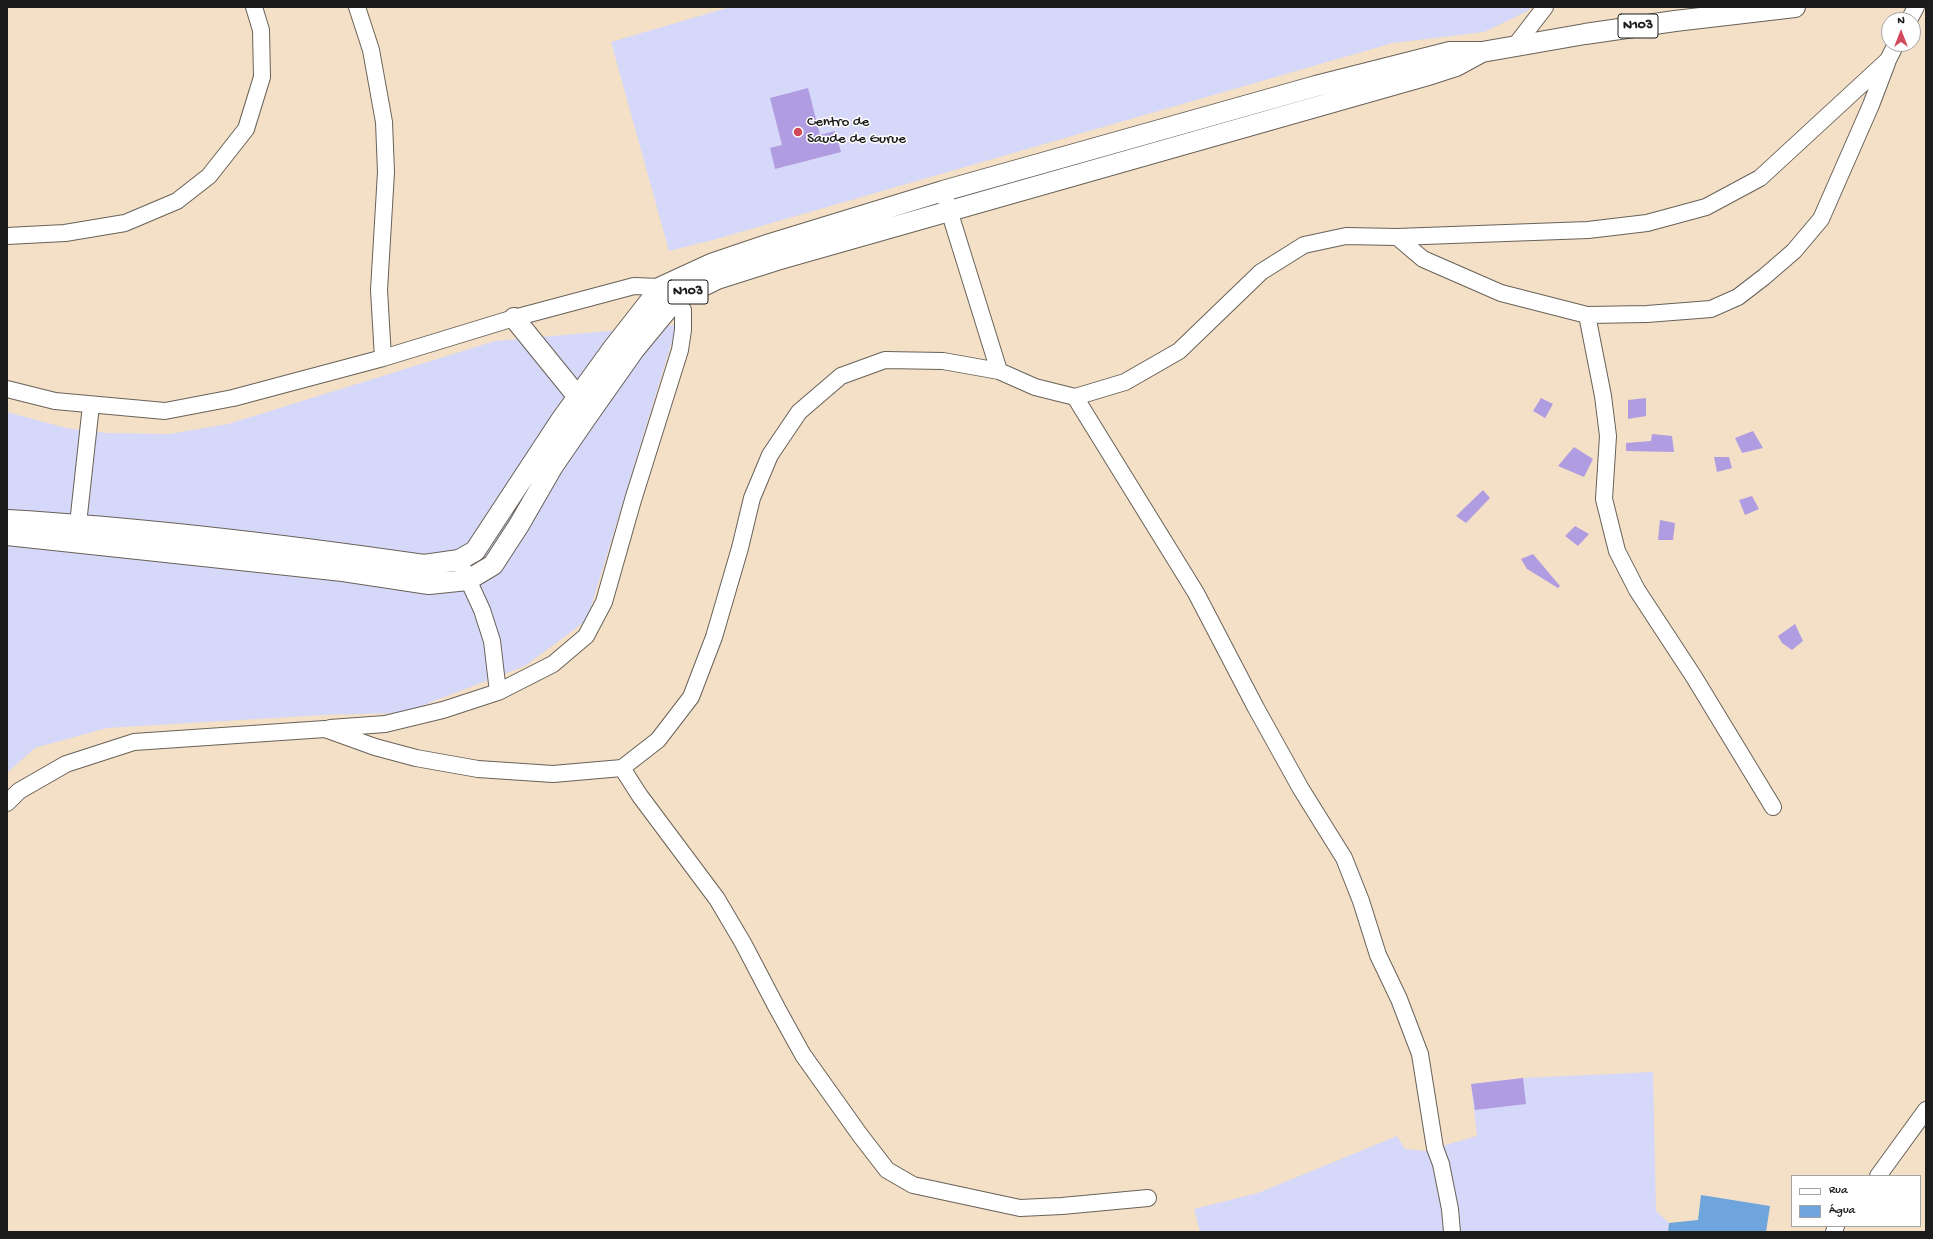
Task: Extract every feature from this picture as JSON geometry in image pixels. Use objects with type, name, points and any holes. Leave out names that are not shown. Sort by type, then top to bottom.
[{"type":"main road","name":"N103","points":[[7,520],[78,524],[194,536],[424,565],[459,560],[475,551],[578,397],[669,293],[711,264],[770,244],[943,191],[1338,80],[1450,52],[1482,52],[1675,21],[1788,7]]},
{"type":"main road","name":"N103","points":[[7,535],[343,571],[429,584],[468,580],[493,565],[519,525],[553,466],[634,350],[669,293],[949,211],[1424,76],[1456,66],[1482,52]]},
{"type":"main road","points":[[514,318],[578,397]]},
{"type":"main road","points":[[192,556],[194,536]]},
{"type":"street","points":[[7,236],[65,233],[125,223],[178,201],[209,176],[246,129],[262,77],[261,30],[254,7]]},
{"type":"street","points":[[358,7],[371,50],[384,122],[386,172],[379,290],[383,358]]},
{"type":"street","points":[[1515,46],[1545,7]]},
{"type":"street","points":[[1397,237],[1423,259],[1501,293],[1587,315],[1646,314],[1711,309],[1738,296],[1764,277],[1794,251],[1821,219],[1871,105],[1892,52]]},
{"type":"street","points":[[325,729],[375,747],[416,758],[478,769],[553,774],[622,768],[658,740],[691,696],[714,637],[740,548],[752,498],[770,455],[800,412],[841,376],[885,360],[943,361],[999,371],[1035,387],[1075,397],[1125,382],[1179,352],[1261,272],[1304,245],[1346,236],[1397,237],[1588,230],[1647,223],[1706,207],[1760,178],[1888,60]]},
{"type":"street","points":[[943,191],[999,371]]},
{"type":"street","points":[[7,389],[55,401],[165,411],[232,398],[383,358],[514,318],[634,286],[669,293],[683,310],[683,330],[680,350],[632,500],[604,602],[586,636],[553,664],[498,692],[444,710],[385,724],[134,742],[66,764],[19,791],[7,803]]},
{"type":"street","points":[[1587,315],[1608,436],[1604,499],[1617,551],[1637,590],[1694,677],[1773,807]]},
{"type":"street","points":[[1075,397],[1196,593],[1256,708],[1297,782],[1344,858],[1361,901],[1378,955],[1399,998],[1420,1054],[1435,1148],[1441,1164],[1450,1208],[1452,1232]]},
{"type":"street","points":[[78,524],[91,405]]},
{"type":"street","points":[[459,560],[482,610],[492,641],[498,692]]},
{"type":"street","points":[[622,768],[640,796],[717,899],[743,943],[777,1008],[804,1055],[860,1135],[887,1170],[913,1186],[1020,1208],[1062,1206],[1148,1198]]},
{"type":"street","points":[[1879,1175],[1926,1110]]},
{"type":"shaded area","points":[[730,7],[1531,7],[1528,11],[1484,32],[1393,43],[713,240],[669,251],[611,42]]},
{"type":"shaded area","points":[[677,325],[587,620],[525,666],[403,713],[323,715],[107,728],[35,748],[7,773],[7,412],[66,428],[107,433],[169,434],[228,424],[495,341]]},
{"type":"shaded area","points":[[1653,1072],[1656,1211],[1669,1223],[1668,1232],[1200,1232],[1194,1209],[1258,1193],[1397,1136],[1405,1149],[1425,1151],[1477,1136],[1471,1084],[1523,1078]]},
{"type":"water","points":[[1701,1195],[1770,1206],[1766,1232],[1668,1232],[1669,1223],[1698,1220]]},
{"type":"building","points":[[808,88],[820,135],[835,131],[841,152],[775,169],[770,148],[782,145],[770,98]]},
{"type":"building","points":[[1541,398],[1553,404],[1545,418],[1533,411]]},
{"type":"building","points":[[1646,398],[1646,416],[1628,419],[1628,400]]},
{"type":"building","points":[[1753,431],[1763,448],[1742,453],[1735,438]]},
{"type":"building","points":[[1652,434],[1672,436],[1674,452],[1626,451],[1626,443],[1651,441]]},
{"type":"building","points":[[1574,447],[1593,459],[1584,477],[1558,466]]},
{"type":"building","points":[[1714,457],[1729,457],[1732,468],[1717,472]]},
{"type":"building","points":[[1483,490],[1490,498],[1466,523],[1456,516]]},
{"type":"building","points":[[1752,496],[1759,509],[1745,515],[1739,500]]},
{"type":"building","points":[[1660,520],[1675,523],[1673,540],[1658,540]]},
{"type":"building","points":[[1575,526],[1589,534],[1578,546],[1565,536]]},
{"type":"building","points":[[1533,554],[1560,586],[1558,588],[1527,569],[1521,559]]},
{"type":"building","points":[[1795,624],[1803,641],[1792,650],[1782,643],[1778,636]]},
{"type":"building","points":[[1523,1078],[1526,1104],[1475,1110],[1471,1084]]},
{"type":"place","name":"Centro de Saude de Gurue","points":[[798,132]]}]
